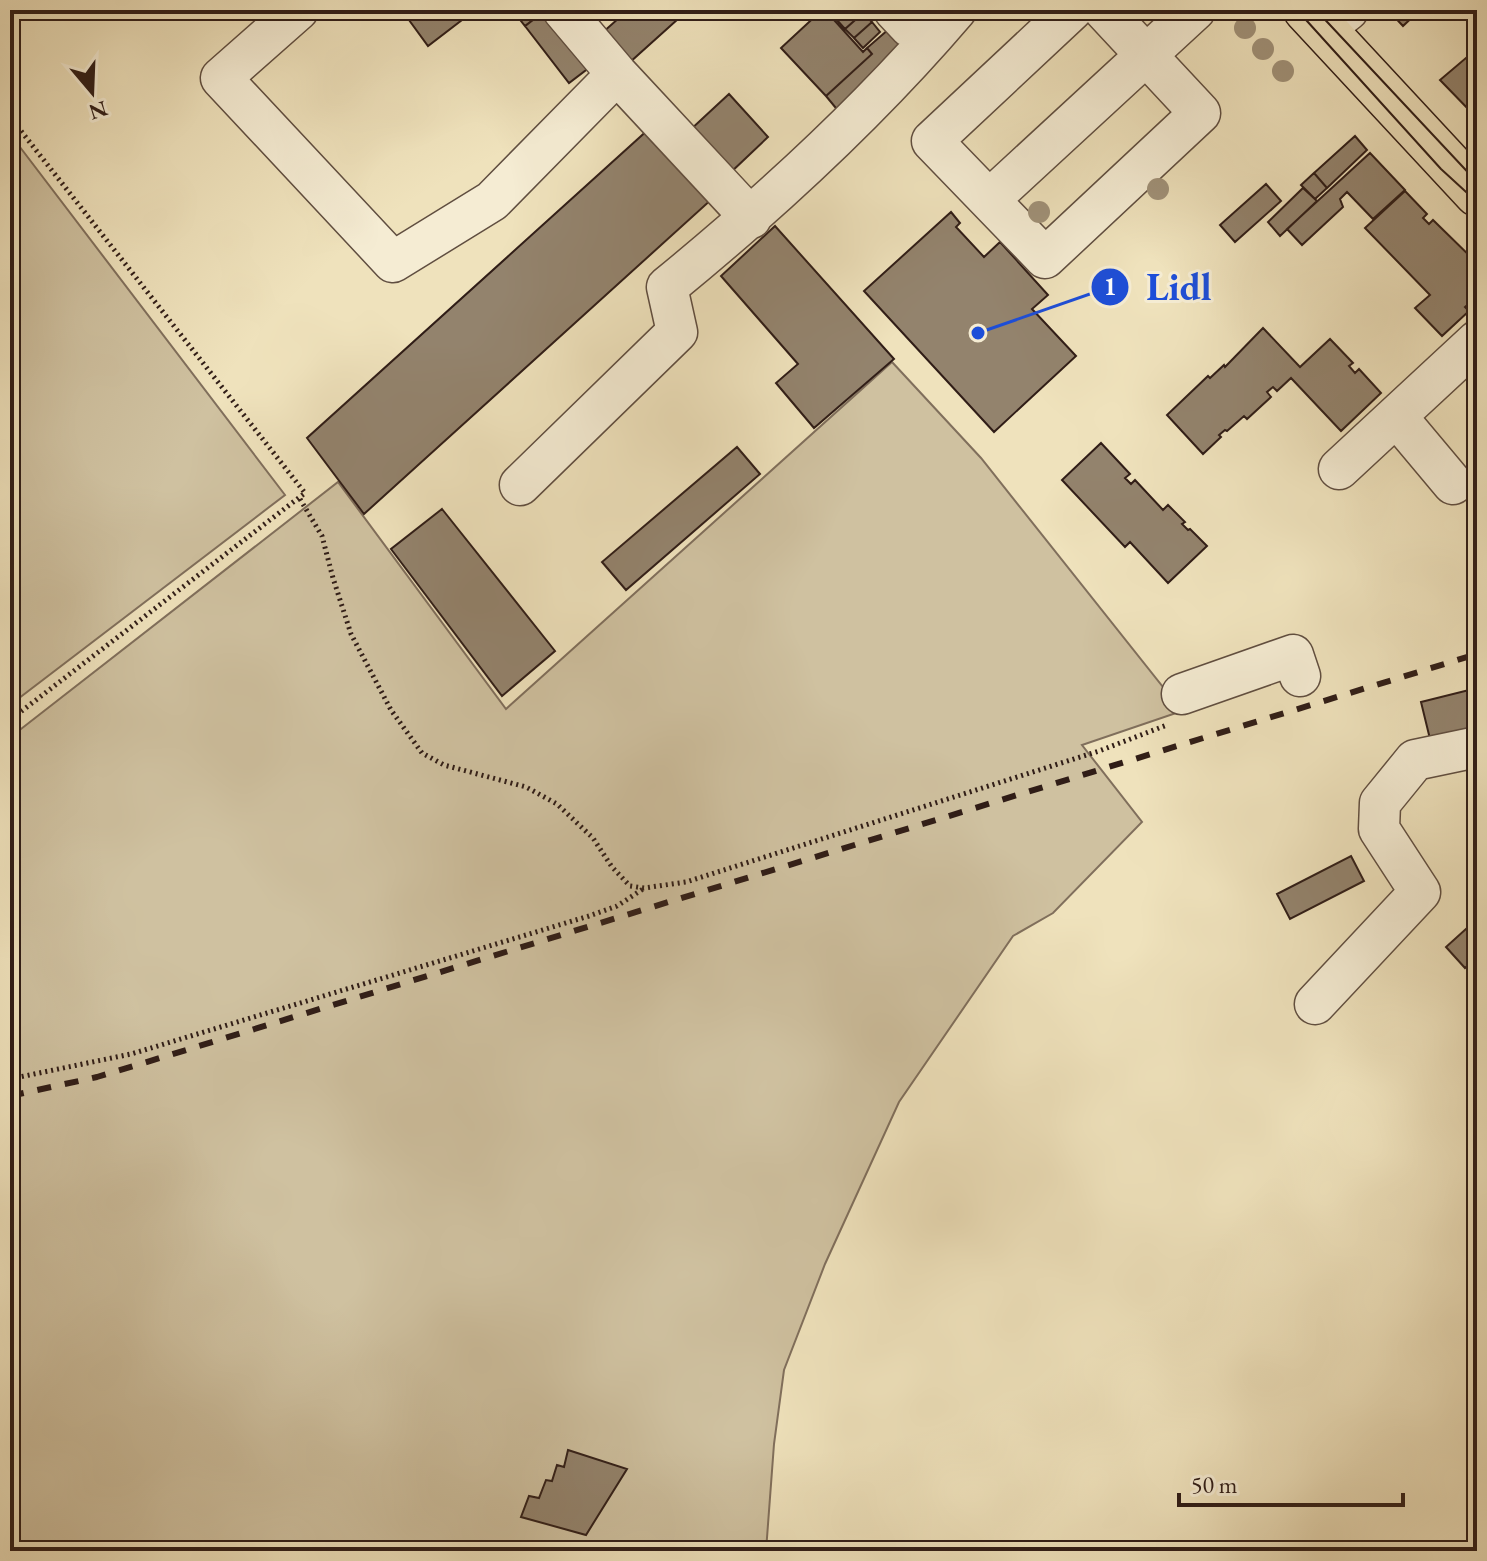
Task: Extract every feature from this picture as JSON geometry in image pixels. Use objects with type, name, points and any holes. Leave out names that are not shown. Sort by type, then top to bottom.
[{"type":"main road","points":[[1326,16],[1477,194]]},
{"type":"lane","points":[[298,10],[221,78],[393,262],[492,201],[617,74]]},
{"type":"lane","points":[[563,10],[617,74],[751,218]]},
{"type":"lane","points":[[894,10],[910,27],[927,10]]},
{"type":"lane","points":[[520,485],[677,332],[667,287],[751,218],[873,101],[956,10]]},
{"type":"lane","points":[[1072,10],[932,141],[1045,258],[1200,113],[1104,10]]},
{"type":"lane","points":[[989,200],[1195,10]]},
{"type":"lane","points":[[1339,469],[1477,341]]},
{"type":"lane","points":[[1396,416],[1453,484]]},
{"type":"lane","points":[[1180,708],[1293,655],[1300,676]]},
{"type":"lane","points":[[1315,1004],[1420,892],[1379,829],[1380,803],[1415,760],[1477,747]]},
{"type":"path","points":[[10,117],[305,493],[10,720]]},
{"type":"path","points":[[300,499],[322,536],[351,634],[391,710],[422,753],[444,765],[526,787],[557,804],[593,838],[620,878],[630,886],[644,888],[686,882],[1099,751],[1180,708]]},
{"type":"path","points":[[10,1079],[131,1054],[574,920],[617,906],[644,888]]},
{"type":"shaded area","points":[[10,134],[285,495],[10,705]]},
{"type":"shaded area","points":[[892,362],[981,458],[1182,711],[1082,745],[1142,822],[1053,913],[1013,936],[899,1102],[825,1264],[784,1370],[774,1444],[766,1551],[10,1551],[10,734],[12,736],[338,482],[506,709]]},
{"type":"building","points":[[423,10],[475,10],[428,46],[409,20]]},
{"type":"building","points":[[546,10],[525,26],[514,12]]},
{"type":"building","points":[[546,10],[590,67],[569,83],[525,26]]},
{"type":"building","points":[[628,10],[688,10],[629,63],[602,33]]},
{"type":"building","points":[[822,10],[863,52],[867,48],[872,54],[826,96],[781,48]]},
{"type":"building","points":[[846,10],[861,10],[863,13],[845,29],[836,19]]},
{"type":"building","points":[[1388,10],[1420,10],[1403,26]]},
{"type":"building","points":[[863,13],[872,22],[854,38],[845,29]]},
{"type":"building","points":[[872,22],[880,32],[863,48],[854,38]]},
{"type":"building","points":[[889,29],[906,52],[840,113],[826,96],[872,54],[867,48]]},
{"type":"building","points":[[1473,52],[1477,56],[1475,116],[1440,80]]},
{"type":"building","points":[[729,94],[768,137],[729,174],[689,131]]},
{"type":"building","points":[[650,128],[713,198],[364,514],[307,438]]},
{"type":"building","points":[[1355,136],[1367,150],[1327,188],[1314,173]]},
{"type":"building","points":[[1370,153],[1405,190],[1373,219],[1347,192],[1340,199],[1343,207],[1302,245],[1287,229]]},
{"type":"building","points":[[1314,173],[1327,188],[1315,199],[1301,185]]},
{"type":"building","points":[[1266,184],[1281,201],[1235,242],[1220,225]]},
{"type":"building","points":[[1303,188],[1317,201],[1280,236],[1268,222]]},
{"type":"building","points":[[1405,191],[1427,214],[1423,218],[1429,224],[1433,220],[1477,263],[1477,303],[1475,305],[1472,301],[1465,307],[1469,311],[1442,336],[1415,308],[1430,295],[1365,228]]},
{"type":"building","points":[[951,212],[960,223],[956,227],[984,257],[1000,242],[1048,295],[1032,309],[1076,356],[994,432],[864,291]]},
{"type":"building","points":[[775,226],[894,359],[814,428],[776,383],[798,364],[721,276]]},
{"type":"building","points":[[1263,328],[1300,367],[1330,339],[1353,363],[1349,366],[1355,373],[1359,369],[1381,393],[1341,431],[1291,378],[1277,391],[1273,387],[1267,392],[1271,397],[1247,419],[1244,416],[1219,435],[1221,437],[1203,454],[1167,415],[1208,376],[1210,378],[1225,367]]},
{"type":"building","points":[[1101,443],[1130,474],[1125,478],[1131,484],[1135,480],[1163,510],[1168,505],[1185,522],[1182,524],[1207,546],[1168,583],[1130,542],[1125,547],[1062,480]]},
{"type":"building","points":[[737,447],[760,474],[626,590],[602,562]]},
{"type":"building","points":[[442,509],[555,651],[502,696],[391,549]]},
{"type":"building","points":[[1477,688],[1477,728],[1430,739],[1421,702]]},
{"type":"building","points":[[1351,856],[1364,881],[1290,919],[1277,894]]},
{"type":"building","points":[[1477,919],[1477,958],[1465,968],[1446,947]]},
{"type":"building","points":[[568,1450],[627,1469],[586,1535],[521,1517],[529,1496],[539,1498],[546,1480],[552,1481],[557,1465],[564,1467]]},
{"type":"tram line","points":[[1297,10],[1441,169],[1477,202]]},
{"type":"tram line","points":[[1316,10],[1477,182]]},
{"type":"railway","points":[[10,1096],[97,1077],[1477,654]]},
{"type":"place","name":"Lidl","points":[[978,333]]}]
